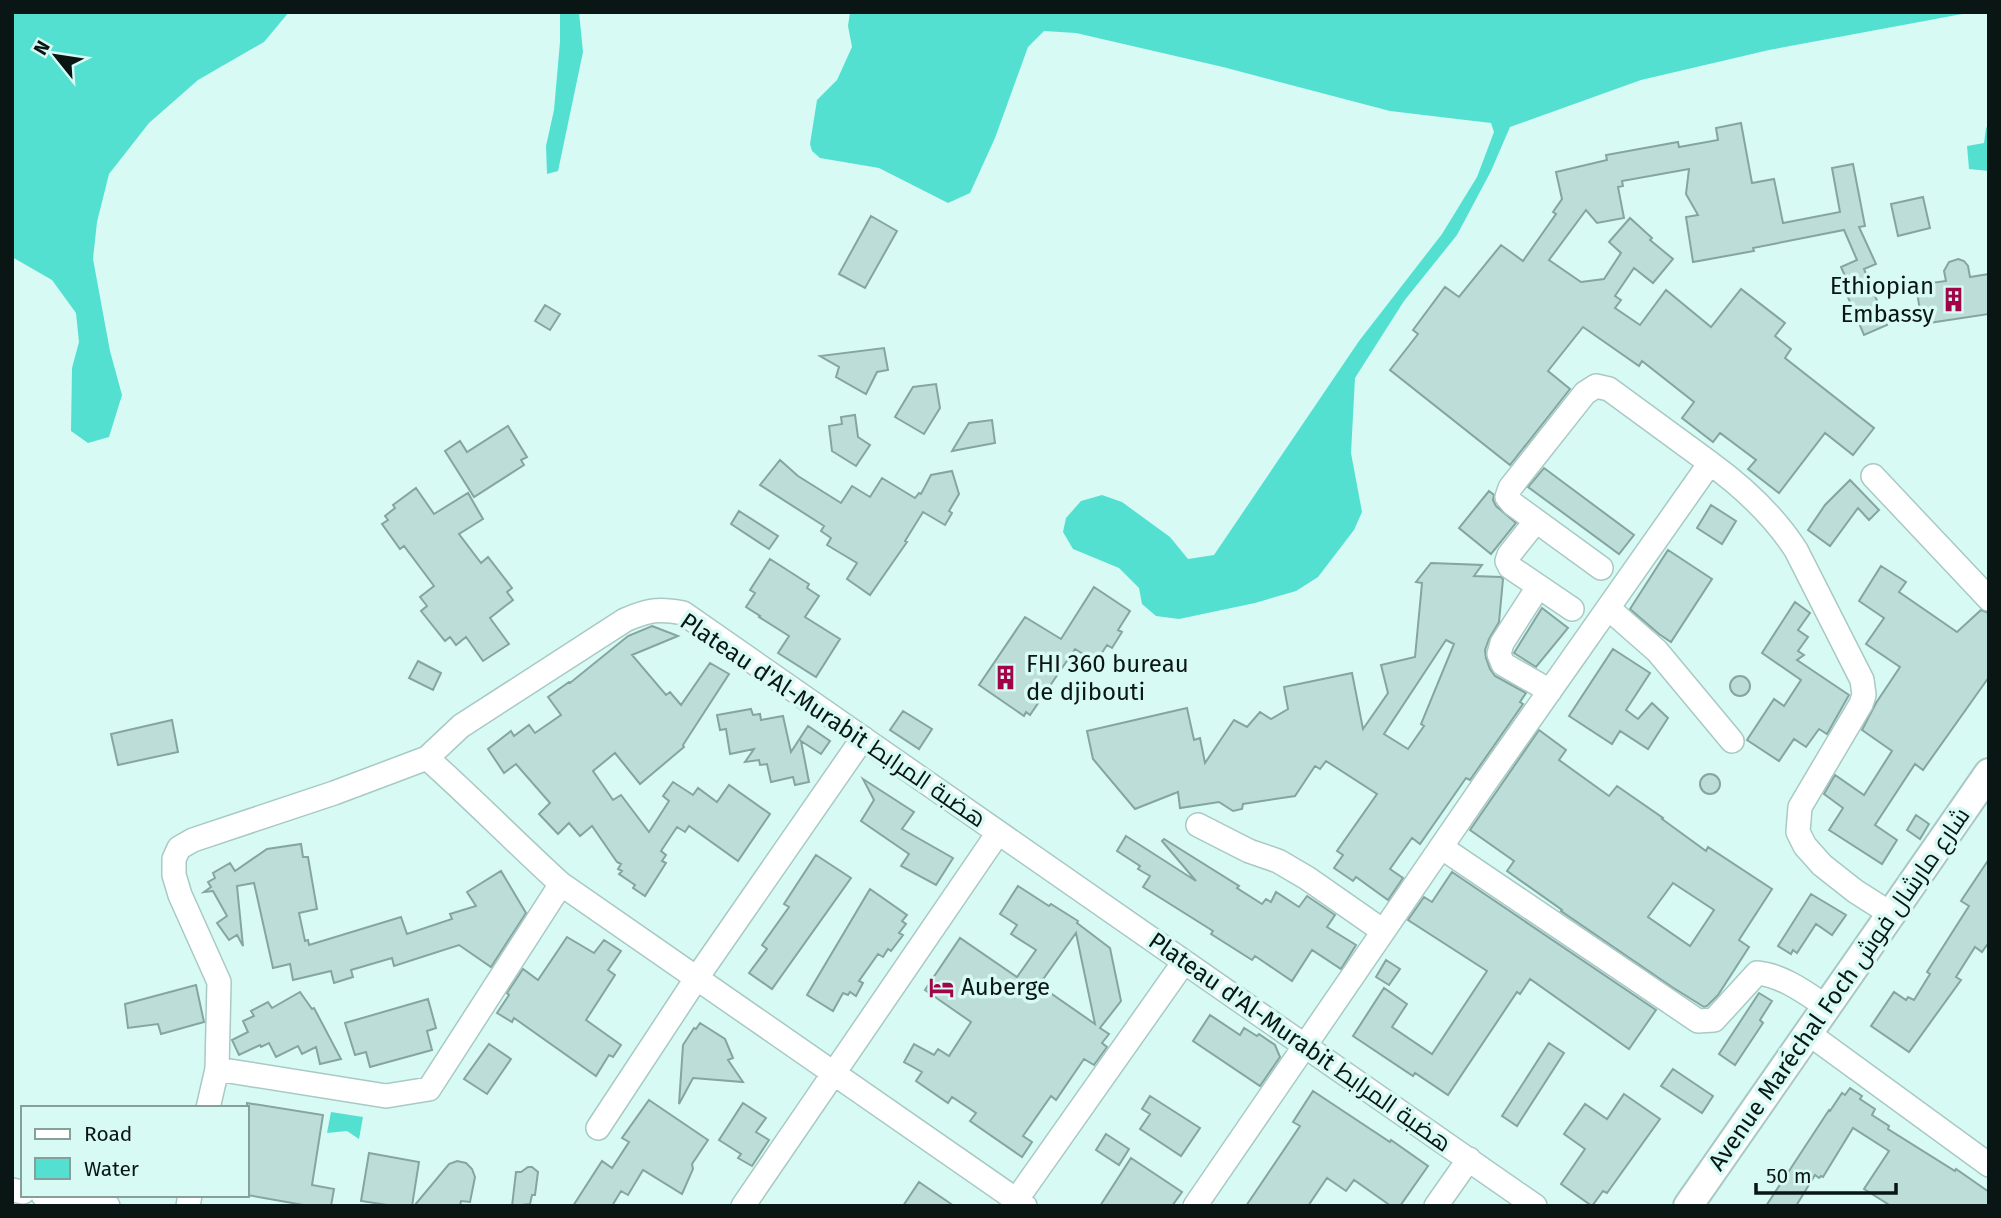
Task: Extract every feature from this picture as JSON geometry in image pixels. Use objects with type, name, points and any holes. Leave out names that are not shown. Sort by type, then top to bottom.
[{"type":"street","points":[[1601,568],[1507,497],[1510,488],[1585,393],[1595,386],[1609,388],[1728,477],[1765,510],[1796,550],[1862,680],[1864,695],[1800,807],[1798,832],[1805,846],[1822,864],[1891,914]]},
{"type":"street","points":[[1195,1206],[1549,691],[1710,463]]},
{"type":"street","points":[[1873,476],[1989,599]]},
{"type":"street","points":[[1536,520],[1507,561],[1510,567],[1572,609]]},
{"type":"street","points":[[1538,587],[1502,643],[1499,654],[1503,664],[1549,691]]},
{"type":"street","points":[[1608,608],[1657,651],[1732,741]]},
{"type":"street","name":"Plateau d'Al-Murabit هضبة المرابط","points":[[208,1106],[217,1069],[219,982],[180,895],[174,875],[174,859],[178,848],[193,839],[334,793],[427,758],[461,726],[625,620],[644,612],[664,609],[683,613],[1535,1206]]},
{"type":"street","points":[[598,1128],[696,979],[863,738]]},
{"type":"street","points":[[427,758],[561,884],[1018,1204],[1184,962]]},
{"type":"street","name":"Avenue Maréchal Foch شارع مارشال فوش","points":[[1688,1206],[1989,773]]},
{"type":"street","points":[[1198,825],[1249,851],[1278,861],[1383,931]]},
{"type":"street","points":[[743,1206],[998,833]]},
{"type":"street","points":[[1441,847],[1698,1021],[1714,1020],[1757,973],[1767,974],[1795,986],[1827,1007]]},
{"type":"street","points":[[217,1069],[386,1096],[429,1090],[561,884]]},
{"type":"street","points":[[1808,1033],[1989,1165]]},
{"type":"street","points":[[1436,1206],[1469,1159]]},
{"type":"street","points":[[55,1197],[108,1206]]},
{"type":"water","points":[[12,12],[289,12],[264,42],[198,80],[149,123],[109,174],[97,222],[93,259],[110,351],[122,395],[109,437],[88,443],[71,431],[72,368],[79,342],[76,313],[52,280],[12,257]]},
{"type":"water","points":[[560,12],[579,12],[583,52],[558,171],[547,174],[546,146],[554,110]]},
{"type":"water","points":[[850,12],[1973,12],[1769,50],[1641,80],[1510,127],[1491,171],[1457,235],[1404,301],[1355,378],[1351,453],[1362,512],[1354,530],[1318,577],[1296,591],[1255,603],[1179,619],[1156,616],[1142,604],[1139,588],[1119,568],[1073,549],[1063,532],[1066,518],[1081,501],[1102,495],[1122,502],[1170,537],[1188,559],[1214,555],[1359,341],[1442,234],[1477,177],[1494,132],[1491,123],[1390,111],[1223,67],[1076,33],[1044,31],[1028,47],[995,138],[970,193],[948,203],[879,168],[820,158],[812,151],[810,144],[817,100],[837,80],[852,47],[848,26]]},
{"type":"water","points":[[1989,125],[1989,171],[1969,169],[1967,146],[1984,143]]},
{"type":"water","points":[[331,1112],[363,1117],[359,1139],[347,1131],[327,1133]]},
{"type":"building","points":[[1741,123],[1752,183],[1774,179],[1783,223],[1840,212],[1832,168],[1853,164],[1865,226],[1859,227],[1876,264],[1864,269],[1887,325],[1864,335],[1841,281],[1846,278],[1841,267],[1857,260],[1844,230],[1693,262],[1686,217],[1698,215],[1686,194],[1689,169],[1622,181],[1623,186],[1618,187],[1624,218],[1597,223],[1586,210],[1549,260],[1581,282],[1604,279],[1621,253],[1609,242],[1630,218],[1652,238],[1650,240],[1673,259],[1653,283],[1634,268],[1615,296],[1621,300],[1615,308],[1640,325],[1666,290],[1711,327],[1741,289],[1785,323],[1775,336],[1791,349],[1785,358],[1874,428],[1853,455],[1825,433],[1779,493],[1748,469],[1756,460],[1720,433],[1713,442],[1682,418],[1694,402],[1642,361],[1639,366],[1583,327],[1548,371],[1570,389],[1510,465],[1390,370],[1418,334],[1413,330],[1445,287],[1459,297],[1501,245],[1523,261],[1556,214],[1553,212],[1562,199],[1556,172],[1607,160],[1606,155],[1678,142],[1679,147],[1718,140],[1716,128]]},
{"type":"building","points":[[1923,197],[1930,228],[1898,236],[1891,204]]},
{"type":"building","points":[[871,216],[897,231],[865,288],[839,274]]},
{"type":"building","name":"Ethiopian Embassy","points":[[1958,259],[1968,266],[1970,277],[1989,274],[1989,314],[1922,324],[1916,285],[1946,281],[1944,271],[1949,262]]},
{"type":"building","points":[[545,305],[560,314],[550,330],[535,321]]},
{"type":"building","points":[[884,348],[888,370],[877,372],[866,394],[836,377],[839,367],[820,356]]},
{"type":"building","points":[[936,384],[940,408],[924,434],[895,417],[913,387]]},
{"type":"building","points":[[855,415],[858,437],[870,445],[856,466],[832,451],[829,426],[842,424],[841,417]]},
{"type":"building","points":[[992,420],[995,443],[952,451],[969,423]]},
{"type":"building","points":[[508,426],[527,457],[521,460],[524,465],[474,497],[445,451],[460,441],[467,452]]},
{"type":"building","points":[[780,460],[798,476],[841,503],[852,486],[870,497],[882,478],[915,498],[921,494],[931,475],[952,471],[959,494],[949,511],[952,513],[945,525],[923,512],[905,541],[907,542],[870,595],[847,579],[857,563],[827,545],[831,538],[821,531],[824,526],[760,485]]},
{"type":"building","points":[[1544,468],[1634,535],[1619,554],[1528,487]]},
{"type":"building","points":[[1850,480],[1879,510],[1869,520],[1858,508],[1830,546],[1808,530],[1825,505]]},
{"type":"building","points":[[416,488],[434,514],[468,493],[483,519],[459,534],[481,563],[488,557],[512,588],[507,592],[513,600],[490,618],[509,644],[483,661],[466,637],[456,645],[450,637],[445,641],[421,611],[427,606],[420,597],[434,586],[404,546],[400,549],[382,524],[388,520],[385,516],[395,508],[393,505]]},
{"type":"building","points":[[1489,491],[1494,495],[1496,506],[1516,523],[1491,554],[1459,528]]},
{"type":"building","points":[[1711,505],[1736,521],[1722,544],[1697,528]]},
{"type":"building","points":[[739,511],[778,536],[769,549],[731,524]]},
{"type":"building","points":[[1668,550],[1712,579],[1671,642],[1630,609]]},
{"type":"building","points":[[770,559],[809,584],[807,588],[819,596],[805,617],[840,639],[816,677],[778,653],[789,636],[746,607],[755,593],[750,590]]},
{"type":"building","points":[[1431,563],[1482,565],[1474,576],[1503,579],[1499,622],[1485,650],[1486,658],[1495,676],[1526,693],[1520,702],[1523,704],[1470,780],[1466,778],[1420,844],[1412,838],[1390,869],[1403,878],[1388,900],[1356,877],[1353,881],[1334,868],[1343,855],[1337,851],[1377,794],[1326,761],[1320,769],[1315,766],[1295,796],[1243,804],[1242,809],[1233,811],[1219,802],[1180,808],[1178,792],[1135,809],[1093,759],[1087,731],[1187,708],[1194,740],[1200,738],[1205,763],[1234,720],[1247,727],[1260,712],[1271,719],[1288,709],[1284,687],[1352,673],[1363,729],[1388,693],[1381,665],[1415,657],[1422,583],[1416,582]],"holes":[[[1446,640],[1454,644],[1421,724],[1424,726],[1408,749],[1384,734]]]},
{"type":"building","points":[[1881,566],[1906,582],[1899,592],[1957,632],[1981,610],[1989,613],[1989,677],[1923,770],[1915,764],[1875,825],[1897,840],[1882,864],[1829,830],[1843,808],[1824,794],[1835,775],[1864,795],[1892,751],[1862,730],[1900,667],[1866,644],[1884,618],[1859,601]]},
{"type":"building","points":[[1094,587],[1130,611],[1118,630],[1122,632],[1112,648],[1107,645],[1096,662],[1075,649],[1030,715],[1026,712],[1024,716],[979,685],[1025,617],[1061,639]]},
{"type":"building","points":[[1795,602],[1810,613],[1798,630],[1808,637],[1798,651],[1804,655],[1797,660],[1849,695],[1827,734],[1819,729],[1806,747],[1794,739],[1779,761],[1747,740],[1774,699],[1784,706],[1801,680],[1762,653]]},
{"type":"building","points":[[1542,608],[1568,628],[1536,667],[1514,653]]},
{"type":"building","points":[[652,626],[678,636],[632,655],[666,695],[670,692],[681,705],[710,663],[729,674],[684,747],[640,784],[615,753],[593,771],[613,800],[621,795],[649,832],[669,801],[663,796],[673,782],[693,795],[698,788],[717,802],[729,785],[770,814],[738,861],[689,826],[685,832],[677,827],[661,851],[666,855],[662,861],[666,863],[645,896],[619,874],[622,871],[618,869],[621,864],[592,826],[580,836],[569,823],[558,834],[539,814],[550,803],[516,764],[504,773],[488,749],[511,731],[514,736],[529,725],[535,733],[561,715],[548,697],[570,683],[628,636]]},
{"type":"building","points":[[1613,649],[1650,673],[1626,710],[1638,719],[1652,703],[1668,718],[1648,749],[1620,731],[1612,744],[1569,716]]},
{"type":"building","points":[[418,661],[441,673],[433,690],[409,678]]},
{"type":"building","points":[[1740,676],[1747,679],[1750,686],[1747,693],[1740,696],[1733,693],[1730,686],[1733,679]]},
{"type":"building","points":[[751,709],[753,715],[760,714],[761,720],[783,716],[791,752],[808,726],[830,741],[821,754],[801,741],[809,782],[795,785],[793,777],[771,782],[767,764],[760,765],[759,760],[745,762],[754,749],[730,754],[726,729],[720,730],[717,715]]},
{"type":"building","points":[[903,711],[932,729],[919,749],[890,730]]},
{"type":"building","points":[[172,720],[178,752],[118,765],[111,734]]},
{"type":"building","points":[[1539,730],[1566,750],[1559,760],[1609,796],[1617,786],[1706,851],[1708,847],[1772,889],[1739,940],[1749,947],[1718,995],[1704,1007],[1561,911],[1507,871],[1514,861],[1470,830]],"holes":[[[1673,883],[1714,910],[1690,946],[1648,917]]]},
{"type":"building","points":[[1710,774],[1717,777],[1720,784],[1717,791],[1710,794],[1703,791],[1700,784],[1703,777]]},
{"type":"building","points":[[863,779],[914,812],[902,829],[953,858],[936,885],[901,866],[909,854],[861,821],[874,800]]},
{"type":"building","points":[[1916,815],[1929,824],[1920,839],[1907,830]]},
{"type":"building","points":[[1126,836],[1196,881],[1162,841],[1164,839],[1239,886],[1237,888],[1262,904],[1266,899],[1271,902],[1276,892],[1299,907],[1307,896],[1335,915],[1327,927],[1356,945],[1341,969],[1312,950],[1292,981],[1255,956],[1252,960],[1211,934],[1213,931],[1143,887],[1150,876],[1117,851]]},
{"type":"building","points":[[301,844],[303,857],[308,857],[317,909],[299,913],[305,941],[308,940],[309,945],[401,917],[407,934],[452,919],[450,914],[476,906],[467,892],[501,871],[526,913],[491,967],[459,945],[394,966],[392,958],[351,970],[353,977],[334,983],[331,971],[293,980],[290,964],[273,968],[254,883],[237,886],[243,946],[237,935],[229,940],[217,923],[227,916],[213,891],[204,892],[211,887],[208,882],[215,878],[213,873],[230,863],[235,871],[267,849]]},
{"type":"building","points":[[816,855],[851,878],[772,989],[749,973],[767,949],[762,945],[789,907],[784,904]]},
{"type":"building","points":[[1989,859],[1989,942],[1982,952],[1975,947],[1956,977],[1961,980],[1909,1052],[1871,1026],[1894,992],[1906,1000],[1908,997],[1914,1000],[1930,974],[1927,972],[1969,906],[1961,901]]},
{"type":"building","points":[[1452,872],[1656,1010],[1629,1049],[1530,979],[1520,994],[1517,992],[1448,1095],[1415,1073],[1413,1076],[1353,1036],[1384,988],[1407,1004],[1392,1027],[1432,1054],[1487,971],[1408,920],[1424,897],[1432,902]]},
{"type":"building","points":[[1018,886],[1078,921],[1077,923],[1110,948],[1121,1001],[1100,1028],[1109,1034],[1102,1043],[1107,1047],[1094,1065],[1084,1059],[1056,1100],[1051,1096],[1023,1136],[1032,1142],[1022,1157],[970,1121],[976,1113],[952,1097],[948,1103],[916,1081],[922,1072],[904,1062],[914,1044],[934,1055],[938,1049],[949,1056],[971,1022],[925,990],[960,938],[1017,977],[1036,950],[1011,934],[1017,925],[1000,914]],"holes":[[[1076,933],[1095,1024],[1039,985]]]},
{"type":"building","points":[[870,889],[907,915],[902,921],[906,924],[899,933],[903,935],[891,951],[888,949],[883,957],[878,954],[859,981],[863,983],[856,996],[850,992],[848,995],[843,993],[833,1011],[807,995]]},
{"type":"building","points":[[1811,894],[1846,915],[1832,935],[1816,924],[1797,953],[1793,950],[1791,954],[1778,946]]},
{"type":"building","points":[[567,937],[594,953],[604,940],[621,951],[608,970],[615,975],[586,1020],[621,1045],[613,1057],[609,1055],[596,1076],[514,1018],[512,1022],[497,1013],[523,969],[538,980]]},
{"type":"building","points":[[1386,960],[1400,969],[1389,985],[1376,977]]},
{"type":"building","points":[[196,985],[204,1022],[161,1034],[158,1024],[128,1028],[125,1004]]},
{"type":"building","points":[[300,992],[312,1009],[314,1008],[341,1059],[320,1064],[316,1047],[302,1054],[298,1046],[276,1057],[269,1043],[239,1055],[232,1040],[248,1032],[243,1021],[254,1016],[251,1011],[268,1002],[272,1008]]},
{"type":"building","points":[[1759,993],[1772,1001],[1760,1020],[1763,1023],[1735,1065],[1719,1054]]},
{"type":"building","points":[[428,999],[436,1028],[427,1031],[432,1050],[370,1067],[366,1052],[355,1055],[345,1023]]},
{"type":"building","points":[[1210,1015],[1240,1035],[1244,1028],[1275,1045],[1280,1057],[1260,1086],[1193,1041]]},
{"type":"building","points":[[700,1023],[725,1039],[733,1058],[728,1060],[743,1082],[693,1078],[679,1104],[683,1045]]},
{"type":"building","points":[[1549,1043],[1564,1053],[1517,1126],[1502,1116]]},
{"type":"building","points":[[489,1044],[511,1059],[487,1094],[464,1079]]},
{"type":"building","points":[[1673,1069],[1713,1096],[1702,1113],[1661,1086]]},
{"type":"building","points":[[1850,1088],[1875,1109],[1872,1115],[1889,1126],[1888,1129],[1989,1192],[1989,1206],[1891,1206],[1864,1189],[1889,1151],[1853,1128],[1823,1177],[1815,1175],[1796,1206],[1766,1206],[1829,1110],[1842,1093],[1845,1095]]},
{"type":"building","points":[[1313,1091],[1428,1166],[1400,1206],[1391,1206],[1354,1180],[1346,1191],[1327,1178],[1308,1206],[1246,1206],[1300,1126],[1293,1122]]},
{"type":"building","points":[[1624,1094],[1660,1119],[1607,1193],[1603,1191],[1592,1206],[1561,1184],[1585,1149],[1564,1134],[1585,1104],[1607,1119]]},
{"type":"building","points":[[1150,1096],[1200,1128],[1181,1156],[1140,1129],[1150,1114],[1142,1109]]},
{"type":"building","points":[[649,1100],[708,1140],[692,1164],[693,1169],[682,1194],[643,1170],[628,1195],[621,1191],[612,1206],[573,1206],[602,1161],[612,1168],[629,1142],[622,1138]]},
{"type":"building","points":[[247,1103],[323,1115],[312,1185],[334,1189],[331,1206],[309,1206],[248,1195]]},
{"type":"building","points":[[743,1103],[766,1118],[756,1132],[769,1140],[752,1166],[738,1158],[741,1154],[719,1140]]},
{"type":"building","points":[[1106,1134],[1129,1149],[1119,1165],[1096,1150]]},
{"type":"building","points":[[369,1153],[419,1162],[412,1206],[361,1201]]},
{"type":"building","points":[[1131,1158],[1182,1192],[1172,1206],[1100,1206]]},
{"type":"building","points":[[457,1161],[466,1163],[475,1177],[470,1202],[461,1201],[460,1206],[414,1206],[449,1164]]},
{"type":"building","points":[[528,1167],[538,1172],[535,1195],[532,1195],[530,1204],[512,1206],[516,1172]]},
{"type":"building","points":[[919,1182],[954,1206],[903,1206]]},
{"type":"place","name":"Ethiopian Embassy","points":[[1954,300]]},
{"type":"place","name":"FHI 360 bureau de djibouti","points":[[1006,678]]},
{"type":"place","name":"Auberge","points":[[941,987]]}]
